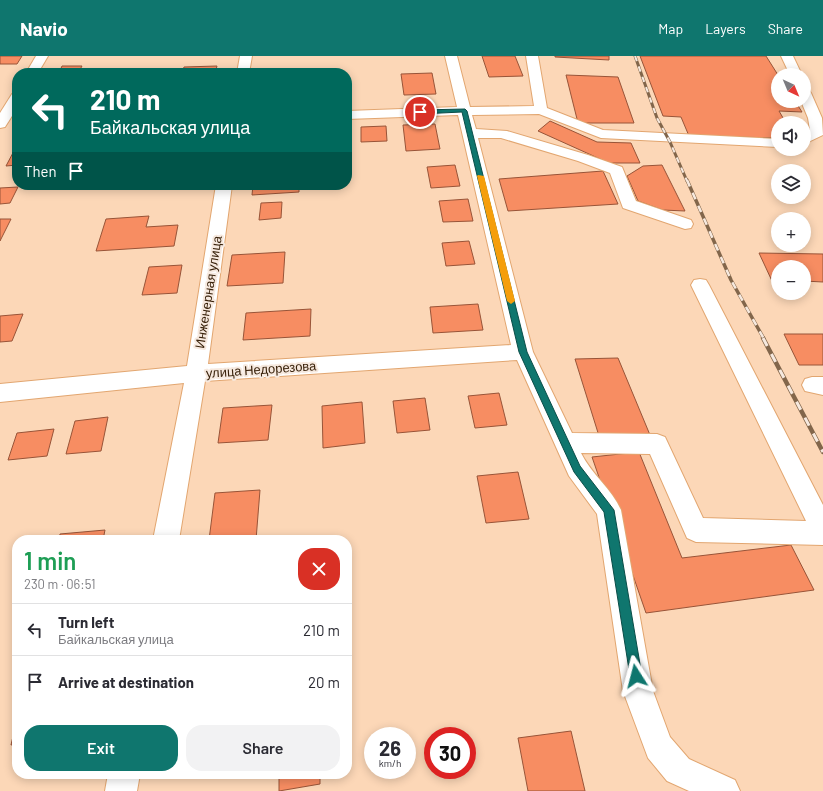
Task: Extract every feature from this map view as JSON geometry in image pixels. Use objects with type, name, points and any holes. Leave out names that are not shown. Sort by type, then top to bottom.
[{"type":"street","points":[[35,68],[42,56]]},
{"type":"street","points":[[244,68],[246,56]]},
{"type":"street","points":[[451,56],[523,352],[577,469],[609,510],[638,691],[659,747],[678,770],[724,791]]},
{"type":"street","points":[[532,56],[541,110]]},
{"type":"street","points":[[787,56],[793,68]]},
{"type":"street","points":[[4,128],[12,108]]},
{"type":"street","points":[[811,108],[815,118],[818,132],[811,136]]},
{"type":"street","points":[[352,115],[541,110],[601,134],[771,143]]},
{"type":"street","points":[[470,133],[502,134],[583,158],[617,170],[629,204],[686,224]]},
{"type":"street","name":"Инженерная улица","points":[[167,535],[196,373],[223,190]]},
{"type":"street","points":[[565,442],[657,444],[696,530],[823,531],[700,284]]},
{"type":"street","name":"улица Недорезова","points":[[0,393],[196,373],[523,352]]},
{"type":"street","points":[[121,791],[123,779]]},
{"type":"building","points":[[0,56],[22,56],[17,64],[0,64]]},
{"type":"building","points":[[482,56],[515,56],[523,76],[489,77]]},
{"type":"building","points":[[609,56],[609,60],[555,57]]},
{"type":"building","points":[[640,56],[766,56],[774,68],[771,68],[771,108],[799,108],[802,112],[779,111],[782,116],[771,116],[771,138],[689,136],[681,117],[663,116]]},
{"type":"building","points":[[62,66],[82,66],[81,68],[61,68]]},
{"type":"building","points":[[217,66],[216,68],[184,67]]},
{"type":"building","points":[[432,73],[436,94],[404,95],[401,74]]},
{"type":"building","points":[[566,75],[618,77],[634,123],[578,123]]},
{"type":"building","points":[[550,121],[597,142],[631,143],[640,163],[609,163],[538,131]]},
{"type":"building","points":[[435,124],[440,149],[406,151],[403,125]]},
{"type":"building","points":[[386,126],[387,141],[361,142],[361,127]]},
{"type":"building","points":[[12,155],[12,165],[6,166]]},
{"type":"building","points":[[455,165],[460,186],[431,188],[427,167]]},
{"type":"building","points":[[662,165],[685,211],[663,210],[638,201],[627,176],[643,166]]},
{"type":"building","points":[[603,171],[618,204],[508,211],[499,179]]},
{"type":"building","points":[[12,187],[12,190],[16,190],[10,203],[0,204],[0,188]]},
{"type":"building","points":[[252,190],[299,190],[299,192],[252,195]]},
{"type":"building","points":[[468,199],[473,221],[443,222],[439,201]]},
{"type":"building","points":[[282,202],[281,218],[259,220],[261,203]]},
{"type":"building","points":[[149,216],[146,227],[178,225],[174,246],[96,251],[106,219]]},
{"type":"building","points":[[0,219],[11,219],[0,241]]},
{"type":"building","points":[[469,241],[475,264],[446,266],[442,243]]},
{"type":"building","points":[[285,252],[283,283],[227,286],[232,255]]},
{"type":"building","points":[[759,253],[823,254],[823,282],[811,281],[811,260],[771,260],[771,279]]},
{"type":"building","points":[[182,265],[177,293],[142,295],[149,267]]},
{"type":"building","points":[[478,304],[483,330],[433,333],[430,307]]},
{"type":"building","points":[[311,309],[310,336],[243,340],[246,313]]},
{"type":"building","points":[[23,314],[12,341],[0,342],[0,316]]},
{"type":"building","points":[[784,334],[823,334],[823,365],[799,365]]},
{"type":"building","points":[[618,358],[650,435],[599,436],[575,359]]},
{"type":"building","points":[[499,393],[507,425],[475,428],[468,396]]},
{"type":"building","points":[[425,398],[430,430],[397,433],[393,401]]},
{"type":"building","points":[[362,402],[365,443],[323,448],[322,406]]},
{"type":"building","points":[[272,405],[268,440],[218,443],[223,408]]},
{"type":"building","points":[[108,417],[101,451],[66,454],[75,421]]},
{"type":"building","points":[[54,429],[47,456],[8,460],[17,433]]},
{"type":"building","points":[[639,452],[682,558],[791,545],[814,590],[646,613],[592,457]]},
{"type":"building","points":[[518,472],[529,519],[486,523],[477,476]]},
{"type":"building","points":[[260,490],[256,535],[210,535],[215,493]]},
{"type":"building","points":[[105,530],[104,535],[60,534]]},
{"type":"building","points":[[571,731],[585,791],[528,791],[518,738]]},
{"type":"building","points":[[279,779],[320,779],[320,784],[279,791]]},
{"type":"railway","points":[[635,56],[657,118],[670,142],[687,181]]},
{"type":"railway","points":[[687,180],[731,280],[764,339]]},
{"type":"railway","points":[[763,338],[823,452]]},
{"type":"slow traffic","points":[[481,176],[511,301]]},
{"type":"route","points":[[420,112],[465,111],[523,352],[577,469],[609,510],[636,676]]}]
